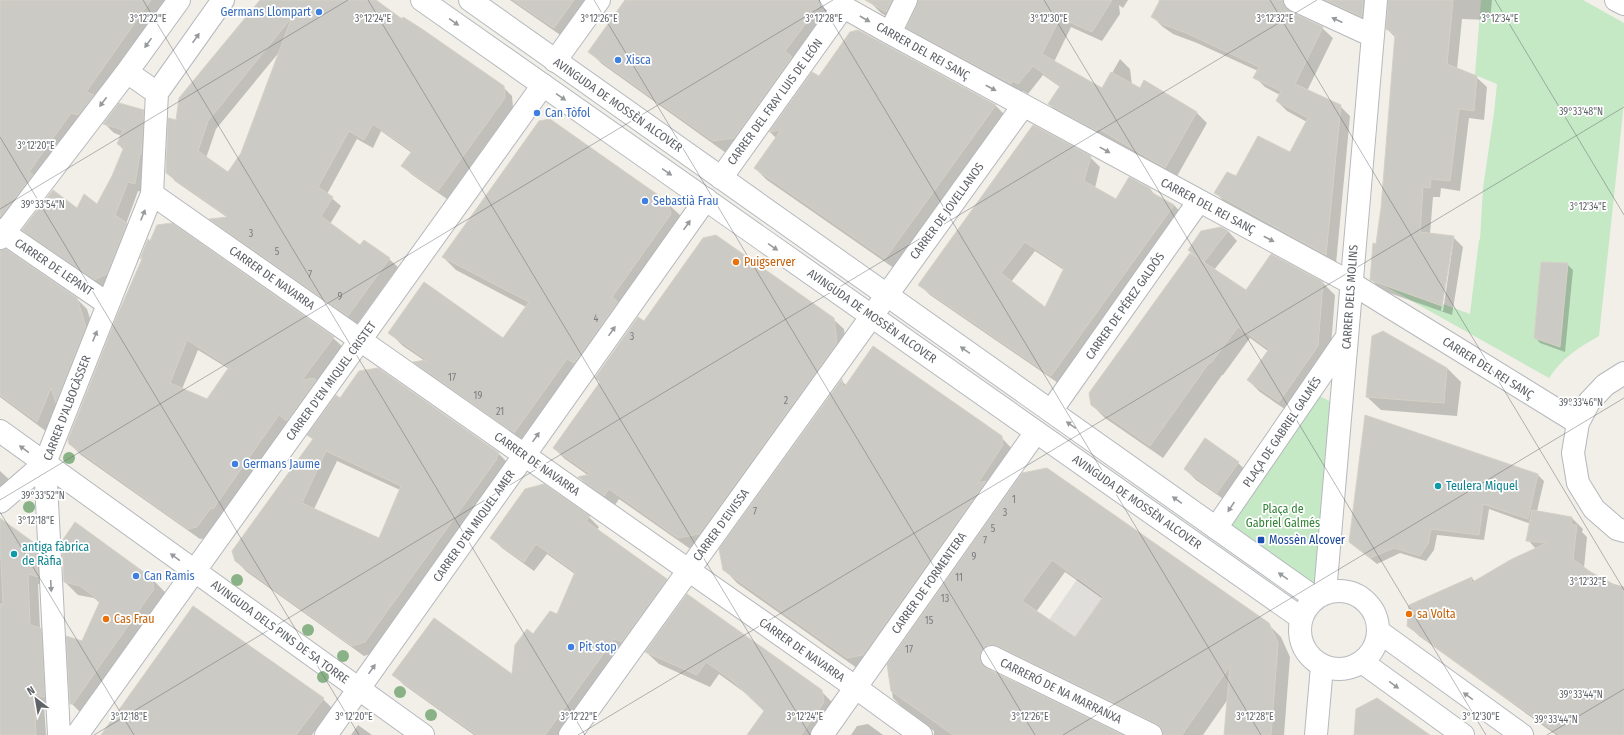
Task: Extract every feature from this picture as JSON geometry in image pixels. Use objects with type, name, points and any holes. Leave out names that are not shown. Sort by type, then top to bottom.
[{"type":"street","points":[[1,234],[127,72],[179,0]]},
{"type":"street","points":[[127,72],[157,93],[223,0]]},
{"type":"street","name":"AVINGUDA DE MOSSÈN ALCOVER","points":[[422,0],[1301,618]]},
{"type":"street","name":"AVINGUDA DE MOSSÈN ALCOVER","points":[[470,0],[1216,528],[1320,596]]},
{"type":"street","points":[[555,60],[599,0]]},
{"type":"street","points":[[890,34],[906,0]]},
{"type":"street","points":[[1295,0],[1373,36]]},
{"type":"street","name":"CARRER DELS MOLINS","points":[[1320,596],[1348,336],[1351,283],[1376,0]]},
{"type":"street","points":[[1616,0],[1624,4]]},
{"type":"street","name":"CARRER DEL REI SANÇ","points":[[837,4],[1351,283],[1578,423]]},
{"type":"street","name":"CARRER DEL FRAY LUIS DE LEÓN","points":[[721,178],[837,4]]},
{"type":"street","name":"CARRER D'EN MIQUEL CRISTET","points":[[77,735],[543,85]]},
{"type":"street","name":"CARRER D'ALBOCÀSSER","points":[[58,735],[44,463],[152,194],[157,93]]},
{"type":"street","name":"CARRER DE JOVELLANOS","points":[[871,316],[1023,106]]},
{"type":"street","name":"CARRER DE NAVARRA","points":[[152,194],[856,687],[921,735]]},
{"type":"street","name":"CARRER D'EN MIQUEL AMER","points":[[326,735],[706,199]]},
{"type":"street","name":"CARRER DE PÉREZ GALDÓS","points":[[1051,411],[1199,201]]},
{"type":"street","name":"CARRER DE LEPANT","points":[[1,234],[108,304]]},
{"type":"street","name":"CARRER D'EIVISSA","points":[[570,735],[871,316]]},
{"type":"street","name":"PLAÇA DE GABRIEL GALMÉS","points":[[1216,528],[1348,336]]},
{"type":"street","points":[[1624,373],[1604,385],[1589,402],[1578,423],[1573,453],[1578,483],[1594,509],[1617,529],[1624,531]]},
{"type":"street","name":"AVINGUDA DELS PINS DE SA TORRE","points":[[0,432],[423,735]]},
{"type":"street","name":"CARRER DE FORMENTERA","points":[[822,735],[1036,432]]},
{"type":"street","points":[[0,502],[44,463]]},
{"type":"street","points":[[1338,590],[1350,592],[1362,598],[1371,607],[1376,618],[1378,631],[1376,643],[1362,662],[1353,667],[1332,669],[1322,666],[1312,659],[1304,650],[1300,639],[1299,627],[1301,618],[1308,606],[1320,596],[1338,590]]},
{"type":"street","points":[[1378,631],[1522,735]]},
{"type":"street","name":"CARRERÓ DE NA MARRANXA","points":[[992,657],[1151,735]]},
{"type":"street","points":[[1362,662],[1463,735]]},
{"type":"street","points":[[1316,735],[1322,666]]},
{"type":"shaded area","points":[[1098,549],[1125,567],[1068,649],[1049,620]]},
{"type":"green space","points":[[1481,0],[1583,0],[1624,23],[1624,103],[1599,336],[1565,359],[1549,378],[1385,286],[1470,314],[1480,240],[1483,188],[1497,84],[1475,75]]},
{"type":"green space","name":"Plaça de Gabriel Galmés","points":[[1310,391],[1341,407],[1325,593],[1216,528]]},
{"type":"building","points":[[0,0],[151,0],[86,92],[94,95],[78,115],[71,113],[29,172],[33,175],[0,217]]},
{"type":"building","points":[[260,0],[376,0],[402,19],[403,17],[422,29],[504,86],[505,98],[438,191],[401,166],[412,151],[373,124],[364,140],[349,131],[318,187],[333,197],[321,216],[360,245],[364,240],[390,258],[348,316],[209,219],[228,217],[166,173],[168,118],[176,120],[179,98]],"holes":[[[292,17],[241,153],[228,172],[198,151],[208,121]]]},
{"type":"building","points":[[513,0],[574,0],[554,28]]},
{"type":"building","points":[[625,0],[819,0],[820,5],[785,51],[792,57],[734,138],[713,141],[588,52]]},
{"type":"building","points":[[865,0],[892,0],[886,12]]},
{"type":"building","points":[[918,0],[1112,0],[1092,32],[1060,18],[1042,54],[1102,88],[1111,72],[1140,88],[1144,80],[1197,112],[1165,168],[1097,128],[1097,131],[1048,104],[1060,86],[1033,66],[1018,84],[1013,81],[1011,84],[906,28]]},
{"type":"building","points":[[1160,0],[1283,0],[1285,7],[1289,11],[1323,27],[1295,84],[1341,105],[1326,255],[1214,193],[1227,172],[1236,176],[1258,136],[1290,152],[1308,118],[1276,101],[1281,91],[1253,78],[1259,67],[1186,33],[1162,24],[1151,17]]},
{"type":"building","points":[[1325,0],[1363,0],[1362,17]]},
{"type":"building","points":[[1388,0],[1453,0],[1447,64],[1477,76],[1474,111],[1459,109],[1450,181],[1431,179],[1430,188],[1423,187],[1420,232],[1454,236],[1442,306],[1370,280],[1373,243],[1376,244],[1381,208],[1395,34],[1386,29]]},
{"type":"building","points":[[858,30],[996,105],[885,259],[754,168],[781,130],[769,132],[812,72],[819,76],[850,32]]},
{"type":"building","points":[[119,103],[144,110],[141,155],[140,154],[135,184],[128,182],[115,215],[127,223],[107,274],[94,280],[22,230],[53,190],[77,208],[84,194],[97,204],[112,176],[124,147],[117,144],[123,130],[103,124]]},
{"type":"building","points":[[550,119],[668,202],[671,214],[612,297],[618,302],[574,363],[567,359],[514,433],[413,362],[427,360],[388,333],[424,282],[503,338],[529,302],[442,257],[539,121]]},
{"type":"building","points":[[1033,125],[1091,156],[1084,181],[1116,199],[1129,177],[1151,189],[1149,191],[1174,205],[1051,376],[918,285]],"holes":[[[1025,242],[1064,268],[1045,307],[1001,273]]]},
{"type":"building","points":[[172,223],[334,337],[302,380],[314,378],[316,380],[287,421],[279,415],[213,509],[211,508],[197,527],[188,529],[69,444],[68,440],[117,316],[143,257],[140,259],[148,239],[150,241],[157,225]],"holes":[[[187,340],[229,367],[207,399],[170,383]]]},
{"type":"building","points":[[1221,227],[1228,231],[1204,262],[1188,250],[1201,231]]},
{"type":"building","points":[[716,235],[834,318],[837,343],[699,534],[678,538],[609,489],[604,496],[578,477],[590,474],[553,448],[600,382],[595,378],[638,317],[644,321],[703,238]]},
{"type":"building","points":[[6,249],[77,298],[86,327],[56,403],[51,388],[37,422],[0,395],[0,250]]},
{"type":"building","points":[[1190,253],[1246,290],[1271,254],[1323,282],[1318,346],[1279,402],[1247,380],[1269,349],[1238,327],[1211,363],[1209,363],[1150,446],[1091,405],[1089,393]]},
{"type":"building","points":[[1541,262],[1568,263],[1560,347],[1534,338]]},
{"type":"building","points":[[1383,331],[1447,368],[1444,403],[1366,397],[1372,336]]},
{"type":"building","points":[[873,346],[1002,436],[1003,445],[978,483],[986,481],[863,655],[847,658],[723,570],[719,549],[842,379],[843,389]]},
{"type":"building","points":[[378,368],[499,453],[496,458],[497,459],[365,642],[352,646],[235,561],[232,551],[313,439],[307,435],[336,395],[340,398],[359,371]],"holes":[[[326,451],[401,486],[379,538],[302,503]]]},
{"type":"building","name":"Teulera Miquel","points":[[1365,415],[1538,474],[1528,519],[1483,504],[1479,535],[1431,529],[1428,544],[1420,556],[1394,548],[1370,558],[1349,542]]},
{"type":"building","points":[[1205,438],[1239,462],[1217,493],[1184,469]]},
{"type":"building","points":[[1047,468],[1269,623],[1278,643],[1271,735],[1224,735],[1230,666],[1182,735],[1163,735],[1162,728],[1157,724],[998,646],[992,645],[985,646],[981,652],[981,664],[986,668],[1123,735],[953,735],[891,691],[887,664],[1022,473]],"holes":[[[1052,560],[1103,597],[1075,637],[1022,601]]]},
{"type":"building","points":[[544,484],[590,516],[586,521],[667,579],[622,642],[614,639],[545,735],[477,735],[392,675],[434,618],[512,674],[515,645],[527,629],[533,634],[550,611],[557,614],[575,572],[536,544],[524,562],[490,538],[525,489]]},
{"type":"building","points":[[1532,510],[1572,517],[1571,525],[1577,525],[1573,559],[1592,573],[1613,584],[1624,587],[1624,735],[1560,735],[1407,626],[1409,605],[1472,577],[1471,583],[1512,559],[1547,543],[1526,541]]},
{"type":"building","points":[[0,518],[37,545],[38,577],[28,574],[30,625],[41,628],[45,697],[34,695],[36,735],[0,735],[0,604],[3,604],[0,559]]},
{"type":"building","points":[[75,522],[152,578],[154,589],[73,704],[70,704],[66,636],[82,641],[100,601],[80,586],[64,582],[62,541]]},
{"type":"building","points":[[687,594],[822,690],[824,702],[801,735],[747,735],[764,711],[734,682],[706,662],[697,675],[645,652]]},
{"type":"building","points":[[193,606],[324,698],[296,735],[101,735]]},
{"type":"building","points":[[1377,698],[1430,735],[1354,735],[1356,709]]},
{"type":"place","name":"Germans Llompart","points":[[319,12]]},
{"type":"place","name":"Xisca","points":[[618,60]]},
{"type":"place","name":"Can Tòfol","points":[[537,113]]},
{"type":"place","name":"Sebastià Frau","points":[[645,201]]},
{"type":"place","name":"Puigserver","points":[[736,262]]},
{"type":"place","name":"Germans Jaume","points":[[235,464]]},
{"type":"place","name":"Teulera Miquel","points":[[1438,486]]},
{"type":"place","name":"Mossèn Alcover","points":[[1261,540]]},
{"type":"place","name":"antiga fàbrica de Ràfia","points":[[14,554]]},
{"type":"place","name":"Can Ramis","points":[[136,576]]},
{"type":"place","name":"sa Volta","points":[[1409,614]]},
{"type":"place","name":"Cas Frau","points":[[106,619]]},
{"type":"place","name":"Pit stop","points":[[571,647]]}]
